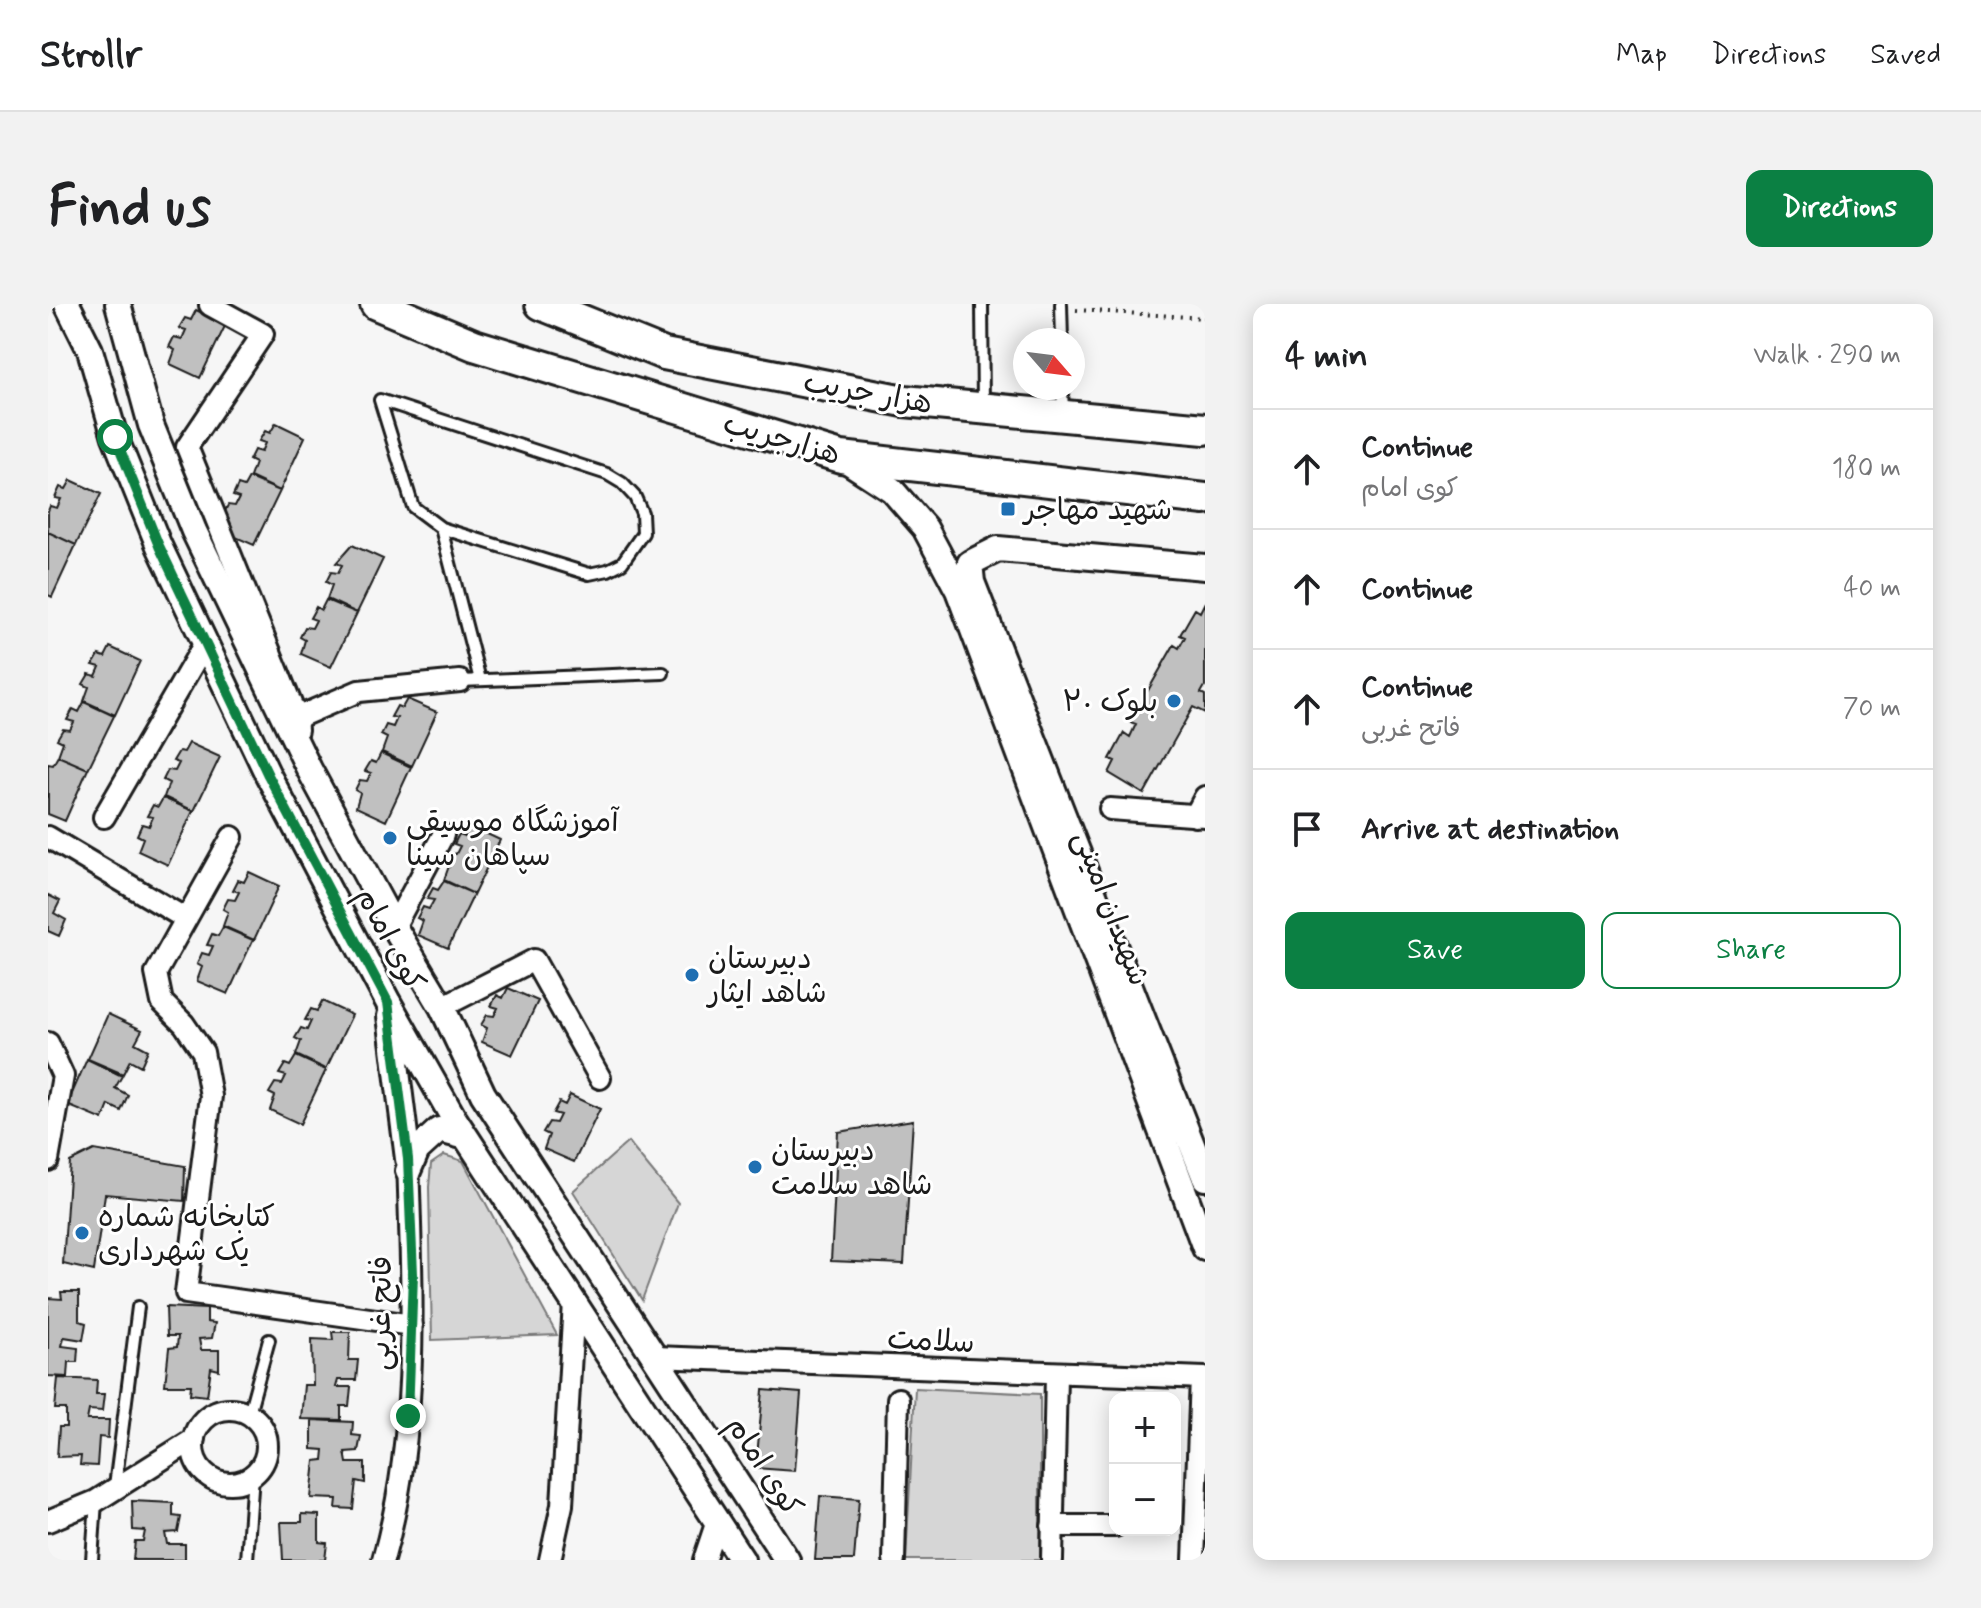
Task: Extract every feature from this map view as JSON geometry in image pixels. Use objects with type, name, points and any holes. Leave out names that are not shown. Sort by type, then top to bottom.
[{"type":"main road","name":"هزارجریب","points":[[376,304],[474,345],[841,457],[1205,499]]},
{"type":"main road","name":"هزار جریب","points":[[541,304],[664,354],[904,401],[1205,429]]},
{"type":"street","name":"کوی امام","points":[[67,304],[90,350],[115,437],[159,546],[268,775],[388,1002],[466,1137],[742,1560]]},
{"type":"street","name":"کوی امام","points":[[118,304],[151,425],[194,531],[298,746],[394,927],[445,1014],[483,1094],[787,1560]]},
{"type":"street","points":[[210,305],[263,334],[187,447],[296,718],[323,772]]},
{"type":"street","points":[[90,350],[93,333],[99,327],[116,326],[127,339]]},
{"type":"street","name":"شهیدان امینی","points":[[841,457],[892,490],[925,528],[958,590],[1205,1248]]},
{"type":"street","name":"شهیدان امینی","points":[[1205,567],[998,549],[970,563],[972,582],[1205,1178]]},
{"type":"street","points":[[104,817],[205,643]]},
{"type":"street","points":[[296,718],[359,691],[470,681]]},
{"type":"street","points":[[296,718],[298,746]]},
{"type":"street","points":[[1110,809],[1202,810]]},
{"type":"street","points":[[394,927],[443,835]]},
{"type":"street","points":[[48,837],[186,919]]},
{"type":"street","points":[[232,837],[156,973],[162,1002],[184,1024],[203,1052],[211,1096],[186,1293],[412,1325]]},
{"type":"street","points":[[411,1043],[445,1014],[534,960],[600,1078]]},
{"type":"street","points":[[388,1002],[408,1165]]},
{"type":"street","points":[[48,1043],[63,1076],[48,1160]]},
{"type":"street","points":[[408,1165],[417,1150],[439,1130],[466,1137]]},
{"type":"street","name":"فاتح غربی","points":[[383,1560],[403,1467],[412,1325],[408,1165]]},
{"type":"street","points":[[550,1560],[562,1505],[574,1302]]},
{"type":"street","name":"سلامت","points":[[655,1357],[1056,1375],[1203,1378]]},
{"type":"street","points":[[1052,1560],[1056,1375]]},
{"type":"street","points":[[1194,1560],[1185,1526],[1203,1378]]},
{"type":"street","points":[[894,1560],[898,1399]]},
{"type":"street","points":[[226,1409],[249,1413],[264,1430],[267,1442],[267,1454],[253,1475],[229,1483],[206,1474],[194,1452],[194,1439],[205,1419],[226,1409]]},
{"type":"street","points":[[48,1521],[96,1501],[115,1486],[194,1439]]},
{"type":"street","points":[[704,1560],[717,1521]]},
{"type":"street","points":[[1052,1526],[1109,1526]]},
{"type":"lane","points":[[982,304],[983,409]]},
{"type":"lane","points":[[1062,307],[1062,328]]},
{"type":"lane","points":[[441,528],[589,574],[622,563],[643,533],[642,513],[622,483],[607,474],[380,400],[413,507],[441,528],[470,681],[663,673]]},
{"type":"lane","points":[[1062,400],[1063,418]]},
{"type":"lane","points":[[115,1486],[138,1307]]},
{"type":"lane","points":[[249,1413],[269,1340]]},
{"type":"lane","points":[[247,1560],[253,1475]]},
{"type":"lane","points":[[92,1560],[96,1501]]},
{"type":"path","points":[[1062,307],[1205,318]]},
{"type":"shaded area","points":[[628,1142],[678,1203],[642,1300],[573,1191]]},
{"type":"shaded area","points":[[444,1155],[463,1161],[557,1335],[432,1340],[429,1187],[431,1164]]},
{"type":"shaded area","points":[[915,1388],[1040,1394],[1040,1560],[906,1560]]},
{"type":"building","points":[[196,310],[226,324],[200,378],[170,364],[175,350],[169,347],[174,337],[182,339],[186,330],[179,328],[185,318],[191,320]]},
{"type":"building","points":[[276,423],[305,437],[280,491],[250,477],[255,463],[249,460],[254,450],[261,452],[265,443],[259,441],[265,431],[270,433]]},
{"type":"building","points":[[249,478],[280,491],[254,545],[224,532],[228,518],[223,515],[228,505],[235,506],[239,498],[233,496],[238,485],[244,487]]},
{"type":"building","points":[[71,480],[101,494],[76,545],[48,532],[50,506],[57,508],[61,499],[55,498],[60,487],[66,489]]},
{"type":"building","points":[[48,532],[76,545],[52,597],[48,595]]},
{"type":"building","points":[[352,545],[383,559],[357,613],[327,599],[332,585],[326,582],[331,572],[338,573],[342,565],[336,563]]},
{"type":"building","points":[[326,600],[357,613],[331,667],[301,654],[305,640],[300,637],[305,627],[312,628],[316,620],[310,618],[316,607],[321,610]]},
{"type":"building","name":"بلوک ۲۰","points":[[1205,602],[1205,686],[1201,693],[1205,695],[1205,713],[1193,707],[1144,794],[1109,773],[1115,761],[1110,759],[1124,733],[1130,737],[1136,724],[1130,722],[1174,645],[1179,648],[1185,637],[1180,635],[1195,609],[1200,612]]},
{"type":"building","points":[[110,647],[140,661],[115,715],[84,701],[89,687],[83,684],[89,674],[96,676],[100,667],[93,665],[99,655],[105,657]]},
{"type":"building","points":[[407,699],[437,712],[412,766],[382,752],[387,738],[381,735],[386,725],[393,727],[397,718],[391,717],[397,706],[402,708]]},
{"type":"building","points":[[84,702],[114,716],[88,769],[58,756],[63,742],[57,739],[63,729],[70,730],[74,722],[67,720],[73,709],[79,712]]},
{"type":"building","points":[[189,743],[220,757],[194,811],[164,797],[169,783],[163,780],[168,770],[175,771],[179,763],[173,761]]},
{"type":"building","points":[[381,753],[411,767],[386,821],[356,807],[360,793],[355,790],[360,780],[367,781],[371,773],[365,771],[371,761],[376,763]]},
{"type":"building","points":[[58,756],[88,769],[65,821],[48,814],[48,764],[53,765]]},
{"type":"building","points":[[163,798],[193,811],[168,865],[138,851],[143,838],[137,835],[142,824],[149,826],[153,817],[147,816],[153,805],[158,807]]},
{"type":"building","points":[[470,826],[500,840],[474,894],[444,880],[449,866],[444,863],[449,853],[456,854],[460,846],[454,844],[459,834],[465,836]]},
{"type":"building","points":[[249,872],[279,886],[254,940],[223,926],[228,912],[223,909],[228,899],[235,900],[239,892],[233,890],[238,880],[244,882]]},
{"type":"building","points":[[444,881],[474,894],[448,948],[418,935],[423,921],[417,918],[423,907],[429,909],[434,900],[427,899],[433,888],[438,890]]},
{"type":"building","points":[[48,895],[60,901],[54,913],[66,920],[59,936],[48,931]]},
{"type":"building","points":[[223,927],[253,940],[228,994],[197,981],[202,967],[197,964],[202,953],[209,955],[213,946],[207,945],[212,934],[218,936]]},
{"type":"building","points":[[508,988],[538,1001],[512,1055],[482,1042],[487,1028],[481,1025],[487,1015],[494,1016],[498,1008],[491,1006],[497,995],[503,998]]},
{"type":"building","points":[[322,1001],[352,1015],[326,1069],[296,1055],[301,1041],[295,1038],[301,1028],[307,1030],[311,1021],[305,1020],[311,1009],[317,1011]]},
{"type":"building","points":[[108,1014],[142,1030],[135,1043],[148,1050],[141,1066],[130,1060],[123,1074],[88,1059]]},
{"type":"building","points":[[296,1056],[326,1070],[300,1124],[270,1110],[275,1096],[269,1093],[275,1083],[282,1084],[286,1076],[279,1074],[285,1064],[290,1066]]},
{"type":"building","points":[[87,1059],[122,1076],[115,1088],[128,1095],[121,1111],[109,1105],[103,1120],[67,1105]]},
{"type":"building","points":[[570,1095],[600,1109],[574,1162],[544,1149],[549,1135],[543,1132],[549,1122],[556,1123],[560,1115],[553,1113],[559,1102],[565,1105]]},
{"type":"building","points":[[913,1120],[904,1264],[831,1261],[838,1132]]},
{"type":"building","name":"کتابخانه شماره یک شهرداری","points":[[94,1150],[185,1166],[184,1201],[105,1194],[94,1271],[63,1264],[70,1162]]},
{"type":"building","points":[[61,1292],[79,1292],[79,1321],[86,1323],[83,1340],[64,1337],[62,1346],[78,1348],[77,1362],[69,1362],[68,1377],[48,1376],[48,1298],[62,1299]]},
{"type":"building","points":[[166,1307],[207,1309],[207,1322],[215,1323],[212,1338],[199,1339],[201,1350],[219,1350],[219,1370],[211,1368],[207,1396],[190,1394],[191,1385],[165,1385],[169,1348],[177,1347],[178,1336],[167,1336]]},
{"type":"building","points":[[332,1332],[350,1332],[349,1360],[358,1360],[356,1380],[338,1380],[336,1387],[351,1387],[349,1406],[341,1406],[341,1420],[301,1419],[304,1385],[313,1385],[312,1339],[333,1340]]},
{"type":"building","points":[[58,1378],[97,1380],[96,1394],[104,1394],[102,1411],[89,1410],[87,1420],[109,1420],[108,1438],[99,1437],[97,1466],[80,1465],[81,1456],[57,1457],[59,1427],[66,1427],[66,1409],[55,1409]]},
{"type":"building","points":[[763,1390],[801,1393],[795,1471],[756,1468]]},
{"type":"building","points":[[312,1420],[353,1422],[352,1435],[361,1436],[358,1451],[345,1452],[347,1463],[365,1463],[365,1483],[356,1481],[353,1509],[336,1508],[337,1499],[311,1498],[315,1461],[323,1460],[324,1450],[312,1449]]},
{"type":"building","points":[[820,1496],[859,1499],[854,1560],[815,1560]]},
{"type":"building","points":[[132,1501],[173,1503],[173,1516],[181,1517],[178,1532],[165,1533],[167,1544],[185,1544],[185,1560],[133,1560],[135,1541],[143,1541],[145,1531],[133,1530]]},
{"type":"building","points":[[302,1514],[319,1515],[319,1542],[327,1543],[325,1560],[283,1560],[281,1522],[302,1522]]},
{"type":"place","name":"شهید مهاجر","points":[[1008,509]]},
{"type":"place","name":"بلوک ۲۰","points":[[1174,701]]},
{"type":"place","name":"آموزشگاه موسیقی سپاهان سینا","points":[[390,838]]},
{"type":"place","name":"دبیرستان شاهد ایثار","points":[[692,975]]},
{"type":"place","name":"دبیرستان شاهد سلامت","points":[[755,1167]]},
{"type":"place","name":"کتابخانه شماره یک شهرداری","points":[[82,1233]]},
{"type":"route","points":[[115,437],[159,546],[268,775],[388,1002],[408,1159],[413,1274],[408,1416]]}]
